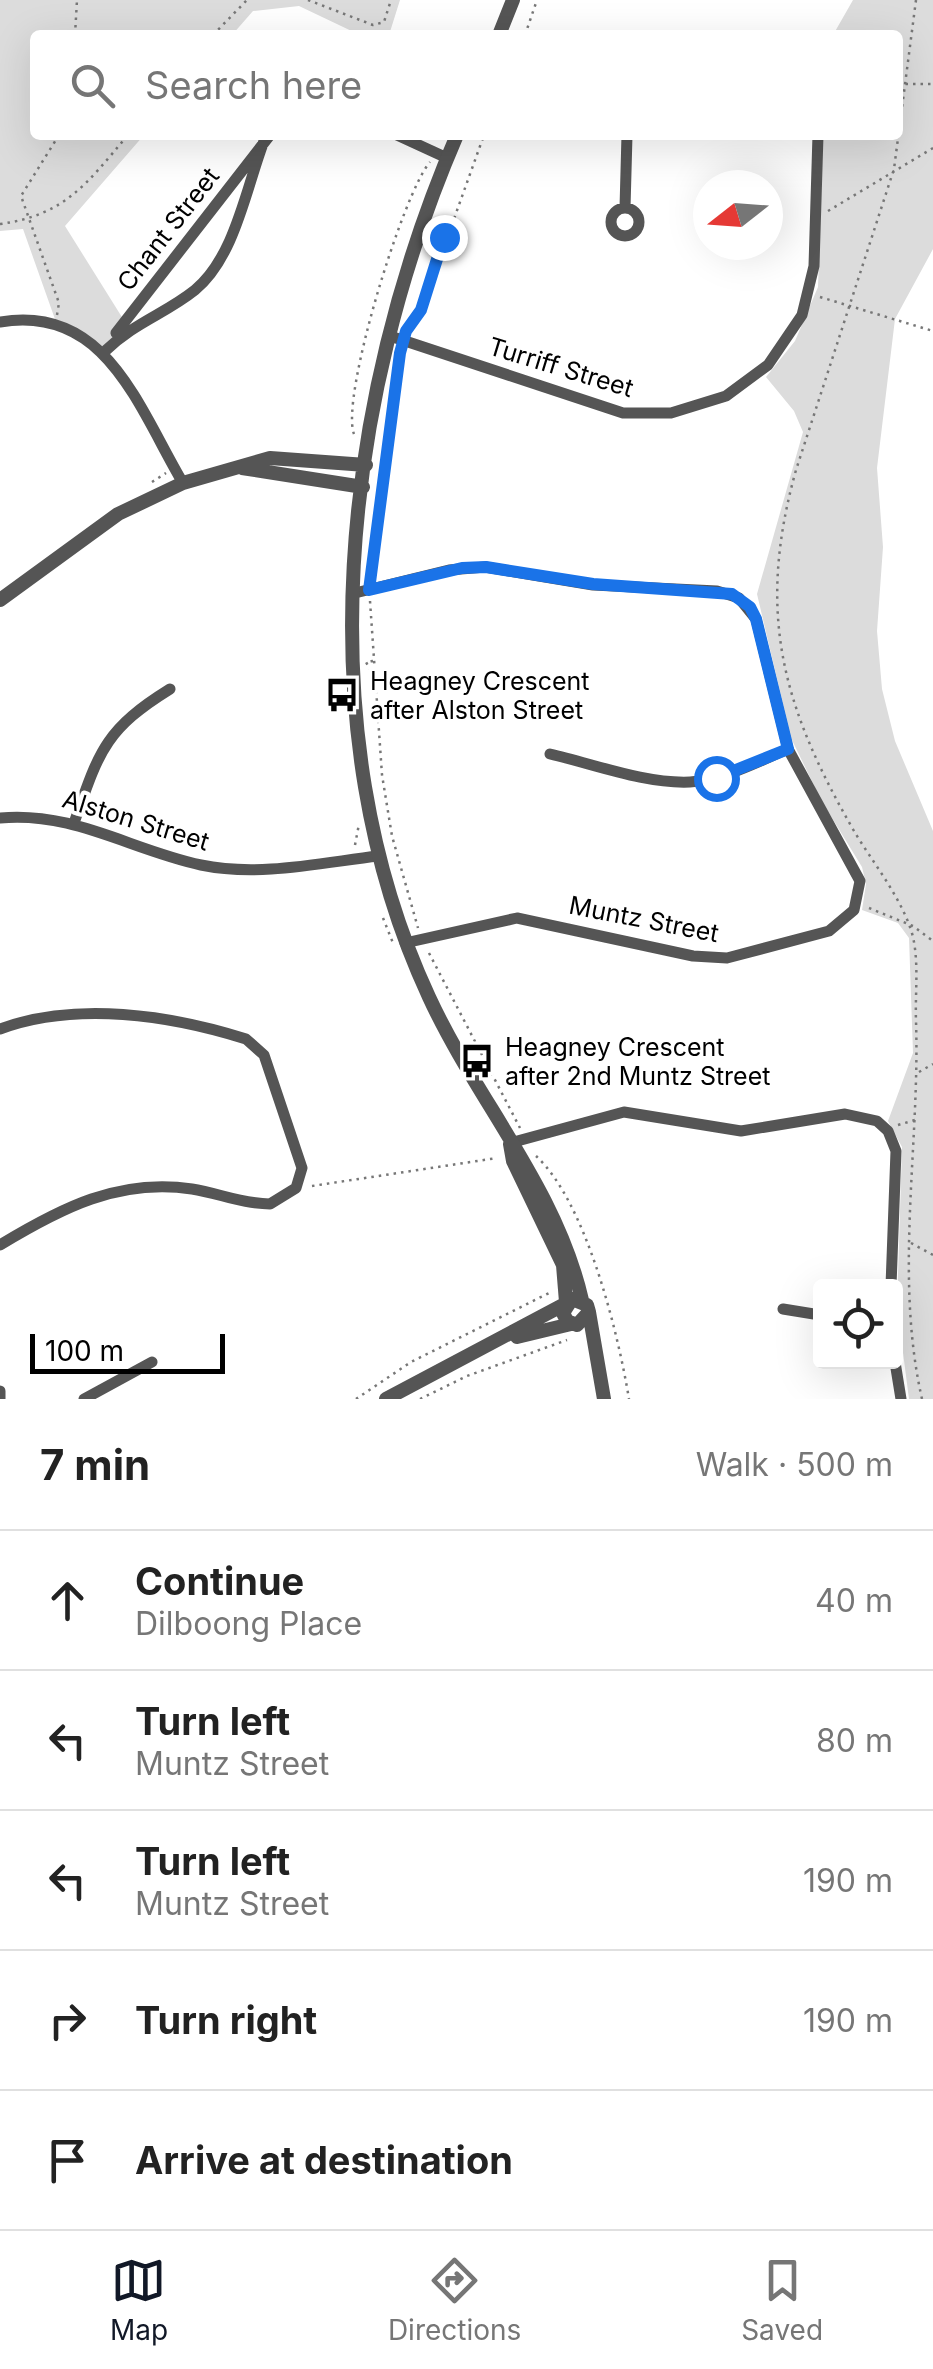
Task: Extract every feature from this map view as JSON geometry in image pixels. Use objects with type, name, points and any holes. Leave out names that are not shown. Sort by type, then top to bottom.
[{"type":"street","points":[[500,30],[513,0]]},
{"type":"street","name":"Chant Street","points":[[107,349],[265,140]]},
{"type":"street","name":"Chant Street","points":[[107,349],[137,322],[192,293],[208,278],[225,250],[266,140]]},
{"type":"street","points":[[407,140],[441,156]]},
{"type":"street","points":[[452,140],[441,156],[362,487],[359,738],[370,857],[401,949],[512,1146],[568,1263],[586,1306],[604,1399]]},
{"type":"street","points":[[625,208],[627,140]]},
{"type":"street","name":"Turriff Street","points":[[396,338],[623,413],[672,414],[726,396],[751,380],[782,349],[809,293],[818,140]]},
{"type":"street","points":[[0,322],[56,322],[107,349],[182,483]]},
{"type":"street","points":[[0,600],[118,514],[182,483],[270,458],[366,465]]},
{"type":"street","points":[[242,468],[362,487]]},
{"type":"street","points":[[362,591],[462,568],[486,567],[593,584],[732,594],[750,607],[756,619],[788,749],[858,874],[857,903]]},
{"type":"street","points":[[74,823],[103,746],[134,711],[170,689]]},
{"type":"street","points":[[550,754],[668,781],[692,782],[728,774],[788,749]]},
{"type":"street","name":"Alston Street","points":[[0,818],[50,817],[224,869],[370,857]]},
{"type":"street","name":"Muntz Street","points":[[401,949],[421,939],[517,918],[692,956],[728,958],[829,931],[844,922],[857,903]]},
{"type":"street","points":[[0,1029],[34,1018],[98,1012],[246,1040],[264,1055],[302,1168],[298,1183],[282,1200],[270,1204],[162,1187],[114,1192],[69,1206],[0,1245]]},
{"type":"street","points":[[512,1146],[624,1112],[741,1130],[845,1114],[877,1121],[888,1131],[896,1151],[891,1279]]},
{"type":"street","points":[[568,1263],[564,1318],[582,1332],[598,1366]]},
{"type":"street","points":[[386,1399],[442,1366],[502,1341],[566,1303],[586,1306]]},
{"type":"street","points":[[502,1341],[582,1324],[586,1306]]},
{"type":"street","points":[[783,1309],[813,1314]]},
{"type":"street","points":[[84,1399],[152,1362]]},
{"type":"street","points":[[896,1369],[901,1399]]},
{"type":"street","points":[[0,1391],[0,1399]]},
{"type":"path","points":[[75,30],[77,0]]},
{"type":"path","points":[[218,30],[247,0]]},
{"type":"path","points":[[308,0],[374,25],[384,22],[391,0]]},
{"type":"path","points":[[527,30],[537,0]]},
{"type":"path","points":[[903,110],[916,0]]},
{"type":"path","points":[[903,84],[933,84]]},
{"type":"path","points":[[56,140],[20,196],[59,303],[56,322]]},
{"type":"path","points":[[0,224],[27,220],[70,200],[124,140]]},
{"type":"path","points":[[482,140],[421,310],[396,338],[362,591],[374,661],[392,836],[421,939],[512,1146],[546,1166],[584,1240],[613,1324],[629,1399]]},
{"type":"path","points":[[899,140],[894,170],[786,504],[776,607],[802,733],[908,923],[914,952],[918,1072],[910,1312],[922,1399]]},
{"type":"path","points":[[816,212],[835,209],[933,148]]},
{"type":"path","points":[[356,442],[351,420],[376,301],[413,186],[441,156]]},
{"type":"path","points":[[809,293],[933,331]]},
{"type":"path","points":[[152,482],[174,469]]},
{"type":"path","points":[[357,817],[358,841],[370,857]]},
{"type":"path","points":[[350,849],[358,841]]},
{"type":"path","points":[[857,903],[908,923],[933,940]]},
{"type":"path","points":[[380,907],[401,949]]},
{"type":"path","points":[[918,1072],[933,1064]]},
{"type":"path","points":[[888,1131],[916,1120]]},
{"type":"path","points":[[298,1183],[314,1186],[512,1146]]},
{"type":"path","points":[[910,1243],[933,1255]]},
{"type":"path","points":[[356,1399],[410,1362],[556,1288]]},
{"type":"path","points":[[420,1399],[466,1376],[576,1340]]},
{"type":"shaded area","points":[[0,0],[400,0],[391,30],[349,30],[299,6],[253,11],[236,30],[30,30],[30,140],[140,140],[65,226],[125,322],[104,352],[56,322],[23,229],[0,231]]},
{"type":"shaded area","points":[[853,0],[933,0],[933,249],[895,319],[877,468],[883,547],[877,631],[882,689],[895,741],[933,831],[933,1399],[909,1399],[903,1352],[903,1279],[898,1279],[902,1147],[888,1121],[913,1053],[909,938],[898,923],[862,910],[866,884],[862,867],[821,800],[791,738],[757,594],[803,432],[794,411],[766,377],[795,341],[818,287],[823,140],[903,140],[903,30],[836,30]]},
{"type":"place","name":"Heagney Crescent after Alston Street","points":[[342,695]]},
{"type":"place","name":"Heagney Crescent after 2nd Muntz Street","points":[[477,1061]]},
{"type":"route","points":[[444,237],[421,310],[406,331],[400,353],[402,368],[387,444],[369,590],[462,568],[486,567],[593,584],[732,594],[750,607],[756,619],[776,714],[788,749],[716,778]]}]
